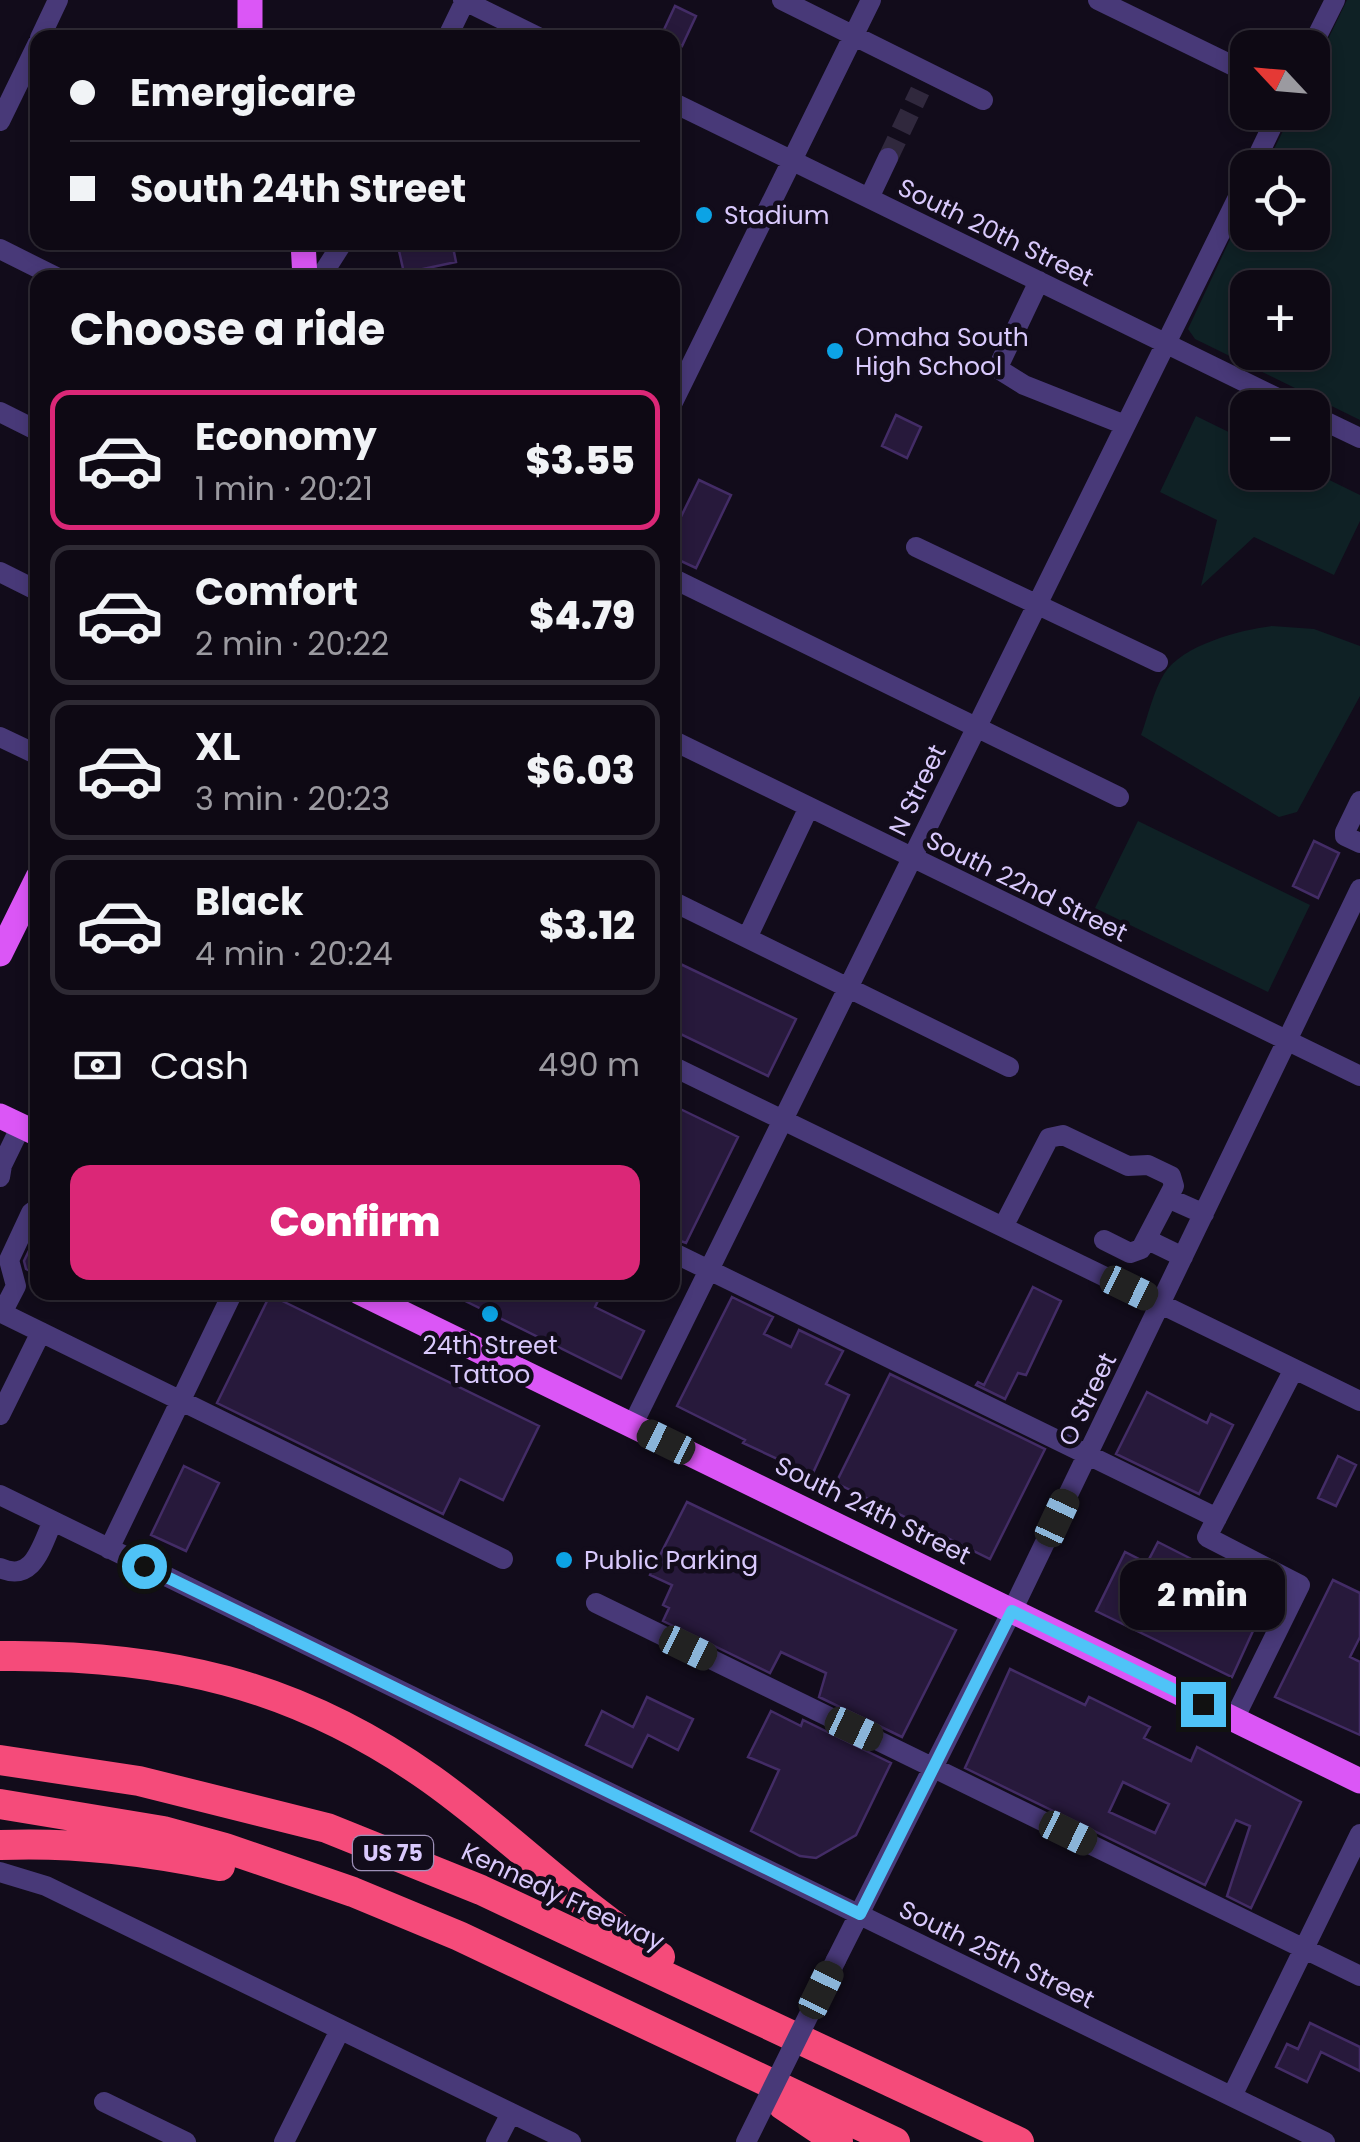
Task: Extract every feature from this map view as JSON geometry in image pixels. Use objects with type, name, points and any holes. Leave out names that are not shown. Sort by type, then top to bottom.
[{"type":"highway","points":[[0,1656],[74,1656],[158,1664],[217,1678],[326,1717],[374,1742],[432,1780],[593,1912],[761,2021]]},
{"type":"highway","name":"Kennedy Freeway","points":[[0,1760],[139,1781],[327,1828],[481,1890],[1019,2142]]},
{"type":"highway","name":"US 75","points":[[0,1804],[163,1832],[226,1848],[353,1892],[459,1936],[895,2142]]},
{"type":"highway","points":[[0,1845],[48,1843],[123,1848],[353,1892]]},
{"type":"highway","points":[[674,2038],[838,2142]]},
{"type":"main road","points":[[250,0],[250,30]]},
{"type":"main road","points":[[0,954],[6,924],[30,889]]},
{"type":"main road","name":"South 24th Street","points":[[376,1300],[1360,1781]]},
{"type":"street","points":[[44,30],[58,0]]},
{"type":"street","points":[[451,30],[464,0],[524,30]]},
{"type":"street","points":[[782,0],[854,35],[924,82],[983,100]]},
{"type":"street","points":[[680,388],[871,0]]},
{"type":"street","points":[[1098,0],[1230,65]]},
{"type":"street","points":[[1321,30],[1335,0]]},
{"type":"street","points":[[0,120],[6,94],[30,55]]},
{"type":"street","name":"South 20th Street","points":[[680,106],[1261,390]]},
{"type":"street","points":[[868,198],[888,158]]},
{"type":"street","name":"N Street","points":[[632,1426],[1230,213]]},
{"type":"street","points":[[0,249],[42,270]]},
{"type":"street","points":[[1039,281],[1000,370],[1024,385],[1125,425]]},
{"type":"street","points":[[0,412],[30,426]]},
{"type":"street","points":[[1330,424],[1360,438]]},
{"type":"street","points":[[916,546],[1158,662]]},
{"type":"street","points":[[0,572],[30,586]]},
{"type":"street","points":[[680,582],[1119,797]]},
{"type":"street","points":[[0,737],[30,751]]},
{"type":"street","name":"South 22nd Street","points":[[680,744],[1360,1076]]},
{"type":"street","points":[[1360,801],[1345,832],[1345,836],[1360,843]]},
{"type":"street","points":[[747,938],[809,808]]},
{"type":"street","name":"O Street","points":[[746,2142],[1012,1611],[1360,889]]},
{"type":"street","points":[[680,905],[1009,1067]]},
{"type":"street","points":[[680,1070],[1360,1402]]},
{"type":"street","points":[[0,1178],[19,1126]]},
{"type":"street","points":[[1003,1227],[1050,1138],[1063,1135],[1128,1166],[1148,1165],[1171,1176],[1174,1186],[1141,1250],[1130,1253],[1104,1240]]},
{"type":"street","points":[[1168,1198],[1204,1214]]},
{"type":"street","points":[[30,1215],[9,1260],[16,1286],[1,1312],[503,1559]]},
{"type":"street","points":[[1146,1239],[1183,1257]]},
{"type":"street","points":[[680,1256],[1217,1518]]},
{"type":"street","points":[[108,1548],[229,1300]]},
{"type":"street","points":[[0,1415],[41,1332]]},
{"type":"street","points":[[1234,1720],[1300,1585],[1208,1537],[1294,1369]]},
{"type":"street","name":"South 25th Street","points":[[0,1495],[1325,2142]]},
{"type":"street","points":[[0,1568],[15,1574],[24,1571],[53,1521]]},
{"type":"street","points":[[596,1603],[1360,1976]]},
{"type":"street","points":[[1232,2096],[1360,1834]]},
{"type":"street","points":[[0,1872],[46,1886],[571,2142]]},
{"type":"street","points":[[284,2142],[340,2030]]},
{"type":"street","points":[[104,2102],[186,2142]]},
{"type":"street","points":[[496,2142],[511,2113]]},
{"type":"shaded area","points":[[1347,0],[1360,0],[1360,420],[1330,405],[1330,390],[1299,390],[1258,370],[1330,370],[1330,270],[1230,270],[1230,356],[1195,339],[1188,329],[1230,239],[1230,250],[1330,250],[1330,150],[1274,150],[1284,130],[1330,130],[1330,35]]},
{"type":"shaded area","points":[[1196,416],[1230,433],[1230,490],[1330,490],[1330,480],[1360,495],[1360,521],[1334,575],[1254,537],[1201,586],[1217,520],[1160,492]]},
{"type":"shaded area","points":[[1272,626],[1314,629],[1360,646],[1360,696],[1297,812],[1279,817],[1141,735],[1157,688],[1172,664],[1213,641]]},
{"type":"shaded area","points":[[1138,821],[1310,905],[1268,992],[1095,908]]},
{"type":"building","points":[[675,6],[696,16],[682,46],[680,30],[664,30]]},
{"type":"building","points":[[399,250],[454,250],[456,262],[403,270]]},
{"type":"building","points":[[896,415],[921,427],[907,458],[882,446]]},
{"type":"building","points":[[699,480],[731,495],[696,568],[680,561],[680,519]]},
{"type":"building","points":[[1314,841],[1339,853],[1318,898],[1293,886]]},
{"type":"building","points":[[680,964],[796,1019],[768,1076],[680,1034]]},
{"type":"building","points":[[680,1109],[738,1137],[686,1243],[680,1241]]},
{"type":"building","points":[[30,1249],[30,1271],[24,1261]]},
{"type":"building","points":[[1033,1287],[1061,1301],[1026,1375],[1018,1373],[1005,1399],[976,1385],[984,1385]]},
{"type":"building","points":[[732,1297],[773,1317],[764,1334],[791,1347],[799,1330],[843,1351],[826,1384],[849,1395],[812,1475],[677,1406]]},
{"type":"building","points":[[268,1300],[280,1300],[539,1426],[503,1500],[460,1479],[443,1514],[217,1403]]},
{"type":"building","points":[[463,1300],[598,1300],[595,1307],[644,1331],[621,1378]]},
{"type":"building","points":[[890,1374],[1045,1449],[990,1559],[836,1483]]},
{"type":"building","points":[[1147,1392],[1207,1423],[1211,1414],[1233,1425],[1199,1494],[1116,1454]]},
{"type":"building","points":[[1338,1456],[1356,1465],[1336,1506],[1318,1498]]},
{"type":"building","points":[[184,1466],[219,1483],[186,1551],[151,1535]]},
{"type":"building","points":[[687,1502],[956,1630],[902,1737],[819,1697],[826,1673],[781,1652],[770,1673],[663,1621],[669,1608],[663,1605],[672,1585],[650,1575]]},
{"type":"building","points":[[1158,1542],[1268,1598],[1232,1677],[1096,1611],[1125,1552],[1147,1563]]},
{"type":"building","points":[[1333,1580],[1360,1593],[1360,1637],[1350,1657],[1360,1662],[1360,1735],[1275,1697]]},
{"type":"building","points":[[1010,1669],[1085,1705],[1089,1697],[1150,1727],[1144,1738],[1191,1761],[1197,1747],[1301,1802],[1251,1908],[1227,1896],[1250,1826],[1236,1820],[1205,1885],[965,1768]],"holes":[[[1123,1782],[1169,1804],[1155,1833],[1109,1812]]]},
{"type":"building","points":[[647,1697],[693,1719],[678,1750],[648,1735],[632,1767],[586,1745],[602,1711],[633,1727]]},
{"type":"building","points":[[771,1711],[801,1726],[803,1720],[891,1763],[856,1835],[816,1858],[800,1856],[751,1831],[779,1770],[748,1757]]},
{"type":"building","points":[[1310,2023],[1360,2047],[1360,2071],[1321,2052],[1307,2082],[1276,2067],[1287,2044],[1298,2049]]},
{"type":"tunnel","points":[[888,158],[920,91]]},
{"type":"place","name":"Stadium","points":[[704,215]]},
{"type":"place","name":"Omaha South High School","points":[[835,351]]},
{"type":"place","name":"24th Street Tattoo","points":[[490,1314]]},
{"type":"place","name":"Public Parking","points":[[564,1560]]},
{"type":"route","points":[[144,1566],[860,1914],[1012,1611],[1203,1704]]}]
